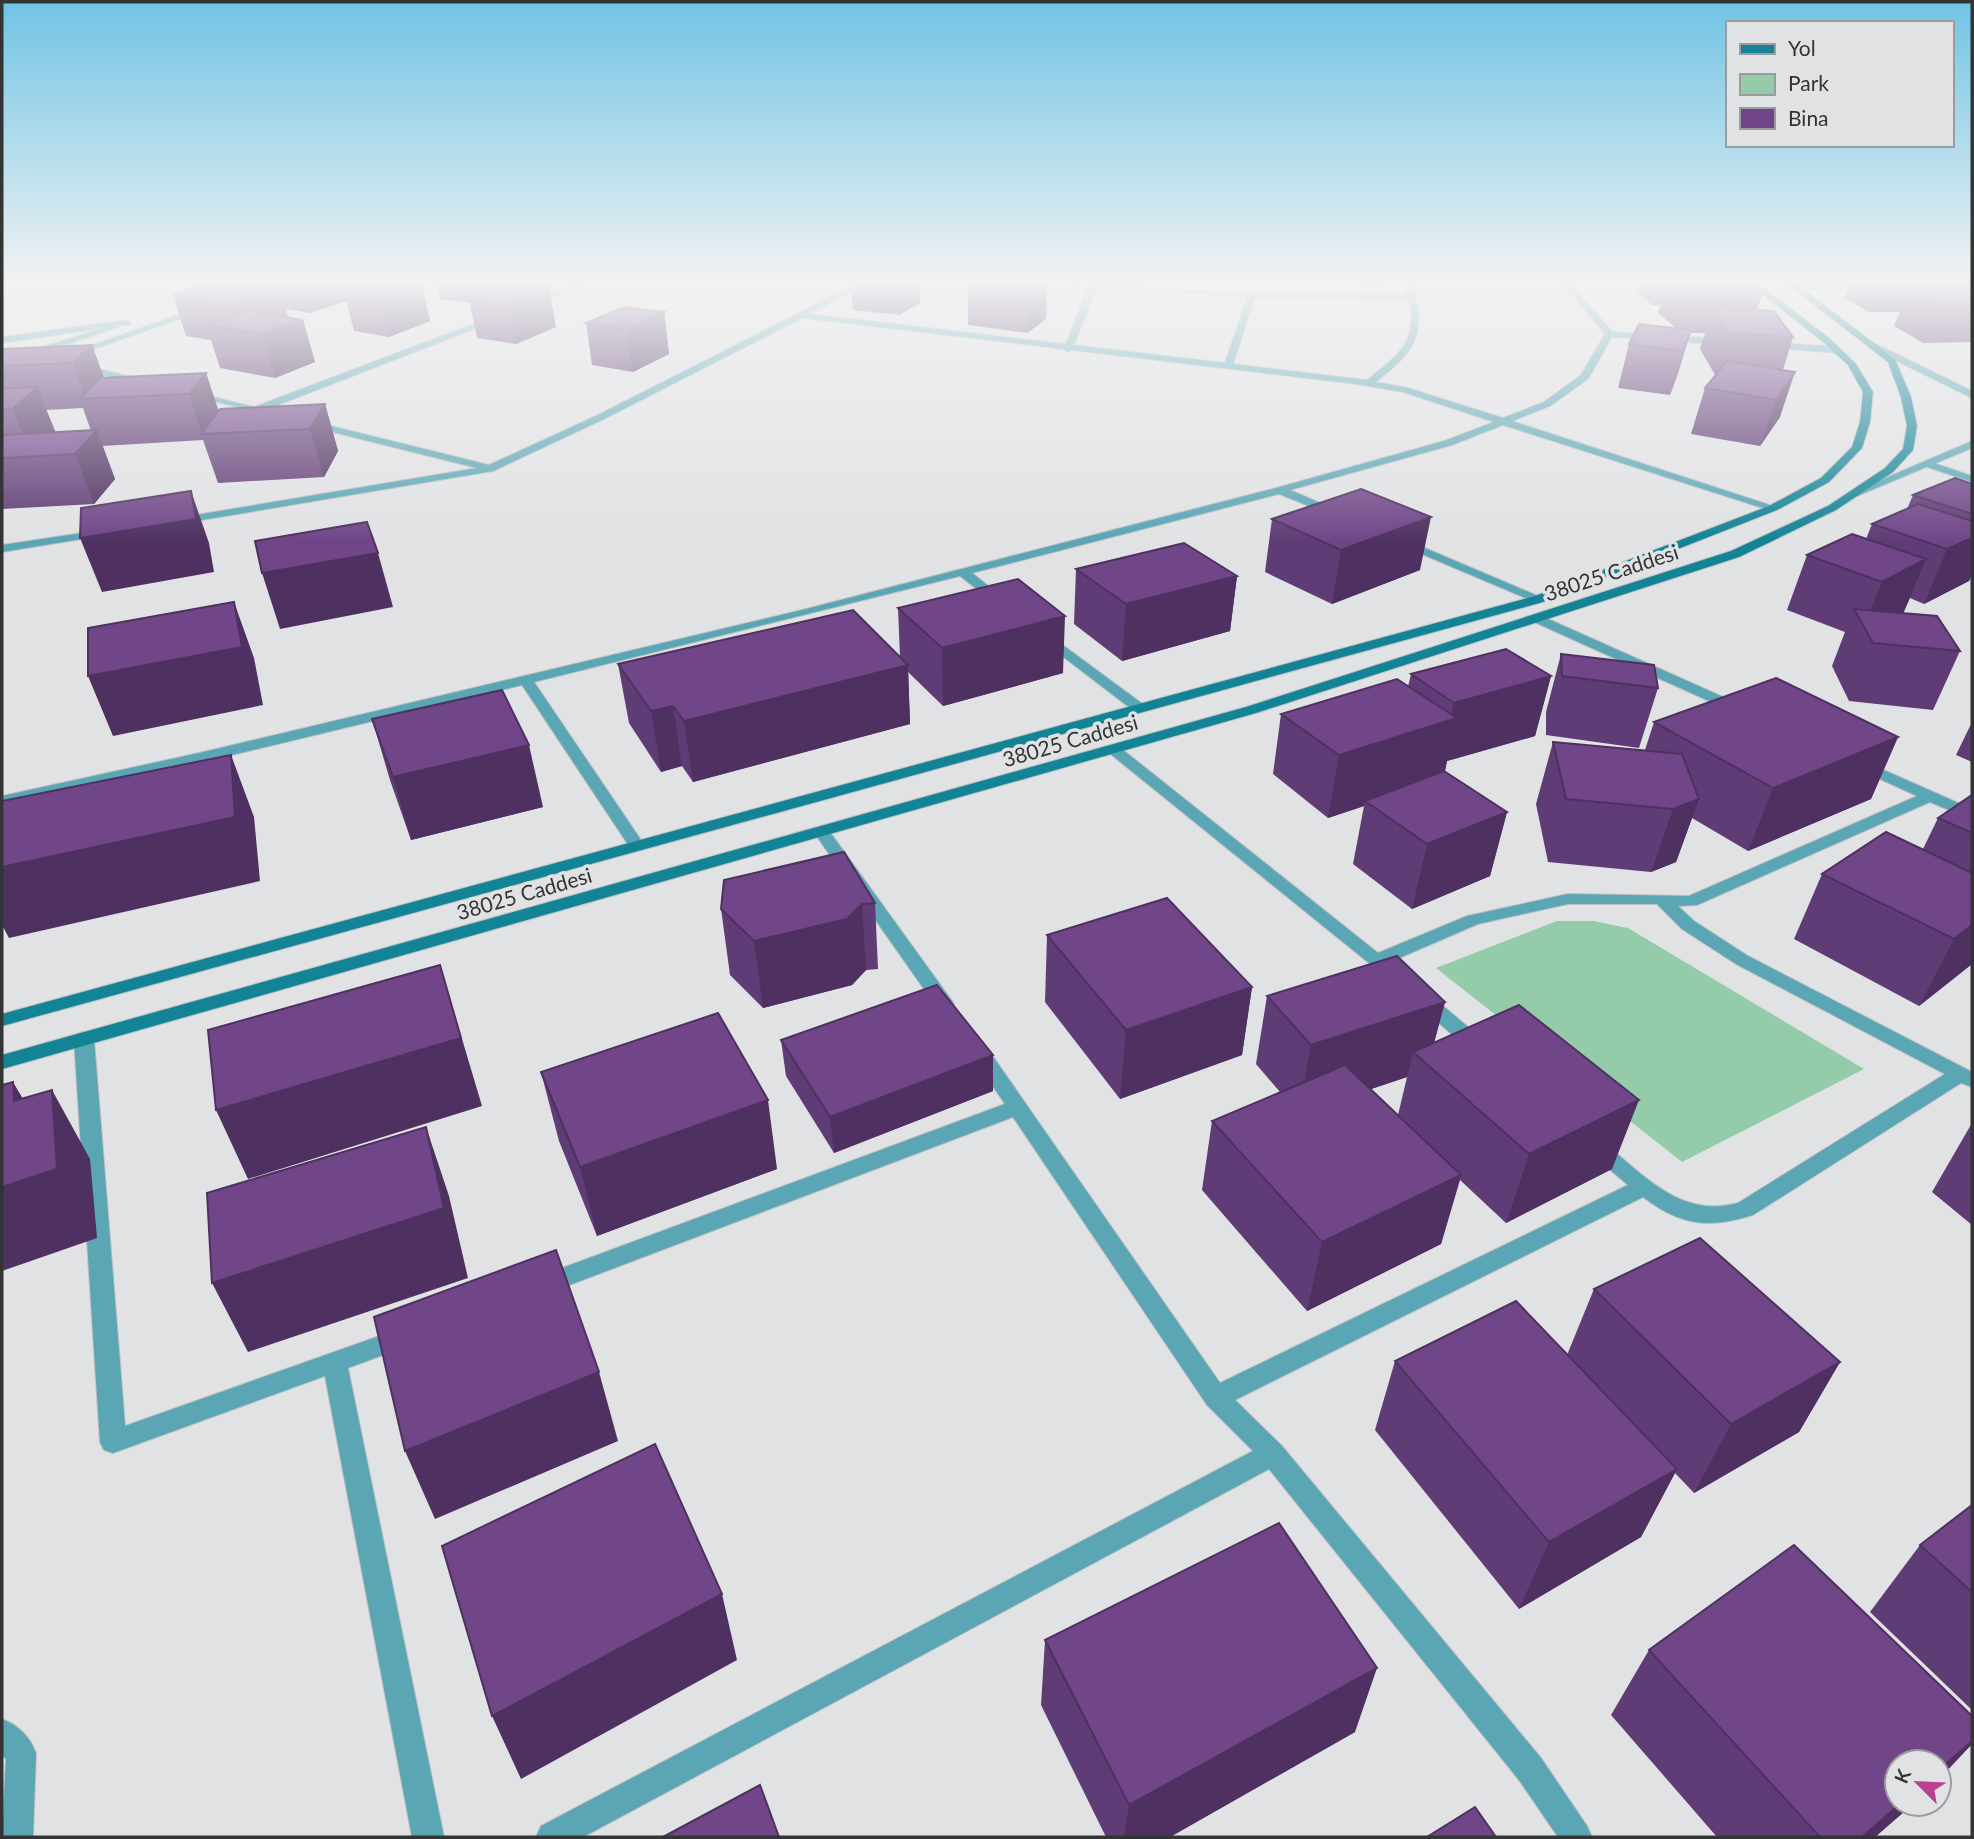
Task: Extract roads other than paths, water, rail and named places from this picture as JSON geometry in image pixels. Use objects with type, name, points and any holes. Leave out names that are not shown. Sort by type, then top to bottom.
[{"type":"main road","name":"38025 Caddesi","points":[[2,1020],[1539,599],[1773,508],[1825,480],[1857,448],[1866,422],[1868,392],[1855,369]]},
{"type":"main road","name":"38025 Caddesi","points":[[2,1062],[1264,706],[1735,554],[1832,508],[1889,470],[1908,450],[1912,426],[1906,397],[1895,369]]},
{"type":"street","points":[[99,369],[161,387]]},
{"type":"street","points":[[256,410],[363,369]]},
{"type":"street","points":[[161,524],[446,478],[489,468],[694,369]]},
{"type":"street","points":[[1252,369],[1370,383],[1405,390],[1773,508]]},
{"type":"street","points":[[1370,383],[1386,369]]},
{"type":"street","points":[[2,801],[199,758],[804,614],[1280,490],[1448,443],[1548,404],[1585,377],[1590,369]]},
{"type":"street","points":[[1919,369],[1972,395]]},
{"type":"street","points":[[188,393],[281,417]]},
{"type":"street","points":[[294,420],[489,468]]},
{"type":"street","points":[[1853,494],[1972,444]]},
{"type":"street","points":[[1928,464],[1972,478]]},
{"type":"street","points":[[1280,490],[1341,516]]},
{"type":"street","points":[[2,549],[108,532]]},
{"type":"street","points":[[1391,537],[1539,599]]},
{"type":"street","points":[[962,572],[1139,708]]},
{"type":"street","points":[[1536,618],[1752,716]]},
{"type":"street","points":[[526,680],[637,846]]},
{"type":"street","points":[[1113,749],[1377,960],[1490,1056]]},
{"type":"street","points":[[1841,756],[1972,815]]},
{"type":"street","points":[[1377,960],[1473,920],[1568,899],[1691,901],[1930,796]]},
{"type":"street","points":[[821,831],[1018,1107],[1216,1397],[1273,1454],[1530,1769],[1576,1837]]},
{"type":"street","points":[[1663,901],[1688,925],[1742,960],[1966,1077]]},
{"type":"street","points":[[84,1039],[113,1442],[425,1329]]},
{"type":"street","points":[[1582,1134],[1678,1212],[1707,1216],[1737,1213],[1966,1077]]},
{"type":"street","points":[[529,1290],[1018,1107]]},
{"type":"street","points":[[1216,1397],[1644,1187]]},
{"type":"street","points":[[335,1363],[428,1837]]},
{"type":"street","points":[[552,1837],[1273,1454]]},
{"type":"street","points":[[2,1734],[20,1753],[16,1837]]}]
